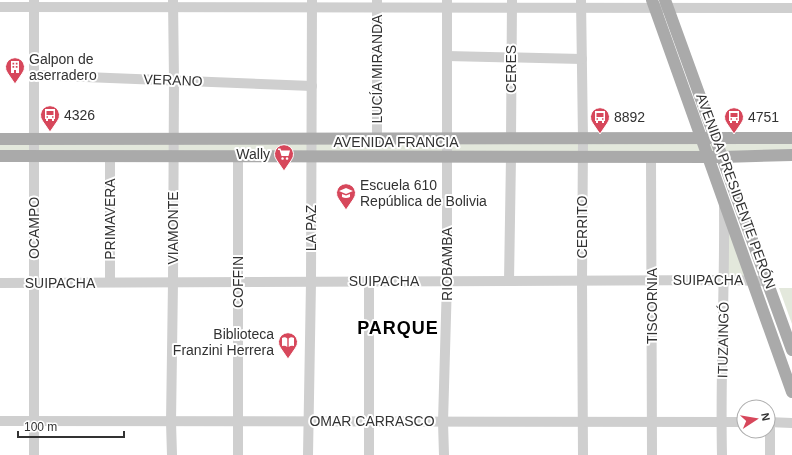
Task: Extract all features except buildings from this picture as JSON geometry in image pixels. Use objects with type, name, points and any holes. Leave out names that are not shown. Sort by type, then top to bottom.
[{"type":"main road","name":"AVENIDA PRESIDENTE PERÓN","points":[[653,3],[792,392]]},
{"type":"main road","name":"AVENIDA PRESIDENTE PERÓN","points":[[667,3],[792,350]]},
{"type":"main road","name":"AVENIDA FRANCIA","points":[[0,139],[791,139]]},
{"type":"main road","points":[[790,155],[784,148],[791,139]]},
{"type":"main road","name":"AVENIDA FRANCIA","points":[[0,156],[722,157],[790,155]]},
{"type":"street","points":[[0,7],[34,4],[723,3],[790,5]]},
{"type":"street","name":"OCAMPO","points":[[34,4],[34,455]]},
{"type":"street","name":"VIAMONTE","points":[[172,455],[170,422],[173,282],[173,4]]},
{"type":"street","name":"LA PAZ","points":[[308,455],[311,282],[312,4]]},
{"type":"street","name":"LUCÍA MIRANDA","points":[[376,4],[377,139]]},
{"type":"street","name":"RIOBAMBA","points":[[444,455],[447,281],[447,4]]},
{"type":"street","name":"CERES","points":[[511,4],[511,139]]},
{"type":"street","name":"CERRITO","points":[[581,4],[583,139],[583,455]]},
{"type":"street","points":[[447,56],[582,59]]},
{"type":"street","name":"VERANO","points":[[34,75],[312,86]]},
{"type":"street","name":"PRIMAVERA","points":[[110,156],[110,282]]},
{"type":"street","name":"COFFIN","points":[[238,156],[238,455]]},
{"type":"street","points":[[509,281],[511,157]]},
{"type":"street","name":"TISCORNIA","points":[[651,157],[652,455]]},
{"type":"street","name":"ITUZAINGÓ","points":[[722,455],[721,421],[724,201]]},
{"type":"street","name":"SUIPACHA","points":[[0,283],[582,280],[767,281]]},
{"type":"street","points":[[369,281],[369,455]]},
{"type":"street","name":"OMAR CARRASCO","points":[[0,421],[736,422]]},
{"type":"street","points":[[776,422],[792,423]]},
{"type":"street","points":[[770,439],[770,455]]},
{"type":"shaded area","points":[[792,138],[792,155],[0,156],[0,139]]},
{"type":"shaded area","points":[[728,229],[747,277],[727,276]]},
{"type":"shaded area","points":[[779,288],[792,288],[792,324]]},
{"type":"place","name":"Galpon de aserradero","points":[[15,84]]},
{"type":"place","name":"4326","points":[[50,132]]},
{"type":"place","name":"8892","points":[[600,134]]},
{"type":"place","name":"4751","points":[[734,134]]},
{"type":"place","name":"Wally","points":[[284,171]]},
{"type":"place","name":"Escuela 610 República de Bolivia","points":[[346,210]]},
{"type":"place","name":"Biblioteca Franzini Herrera","points":[[288,359]]},
{"type":"district","name":"PARQUE","points":[[398,328]]}]
